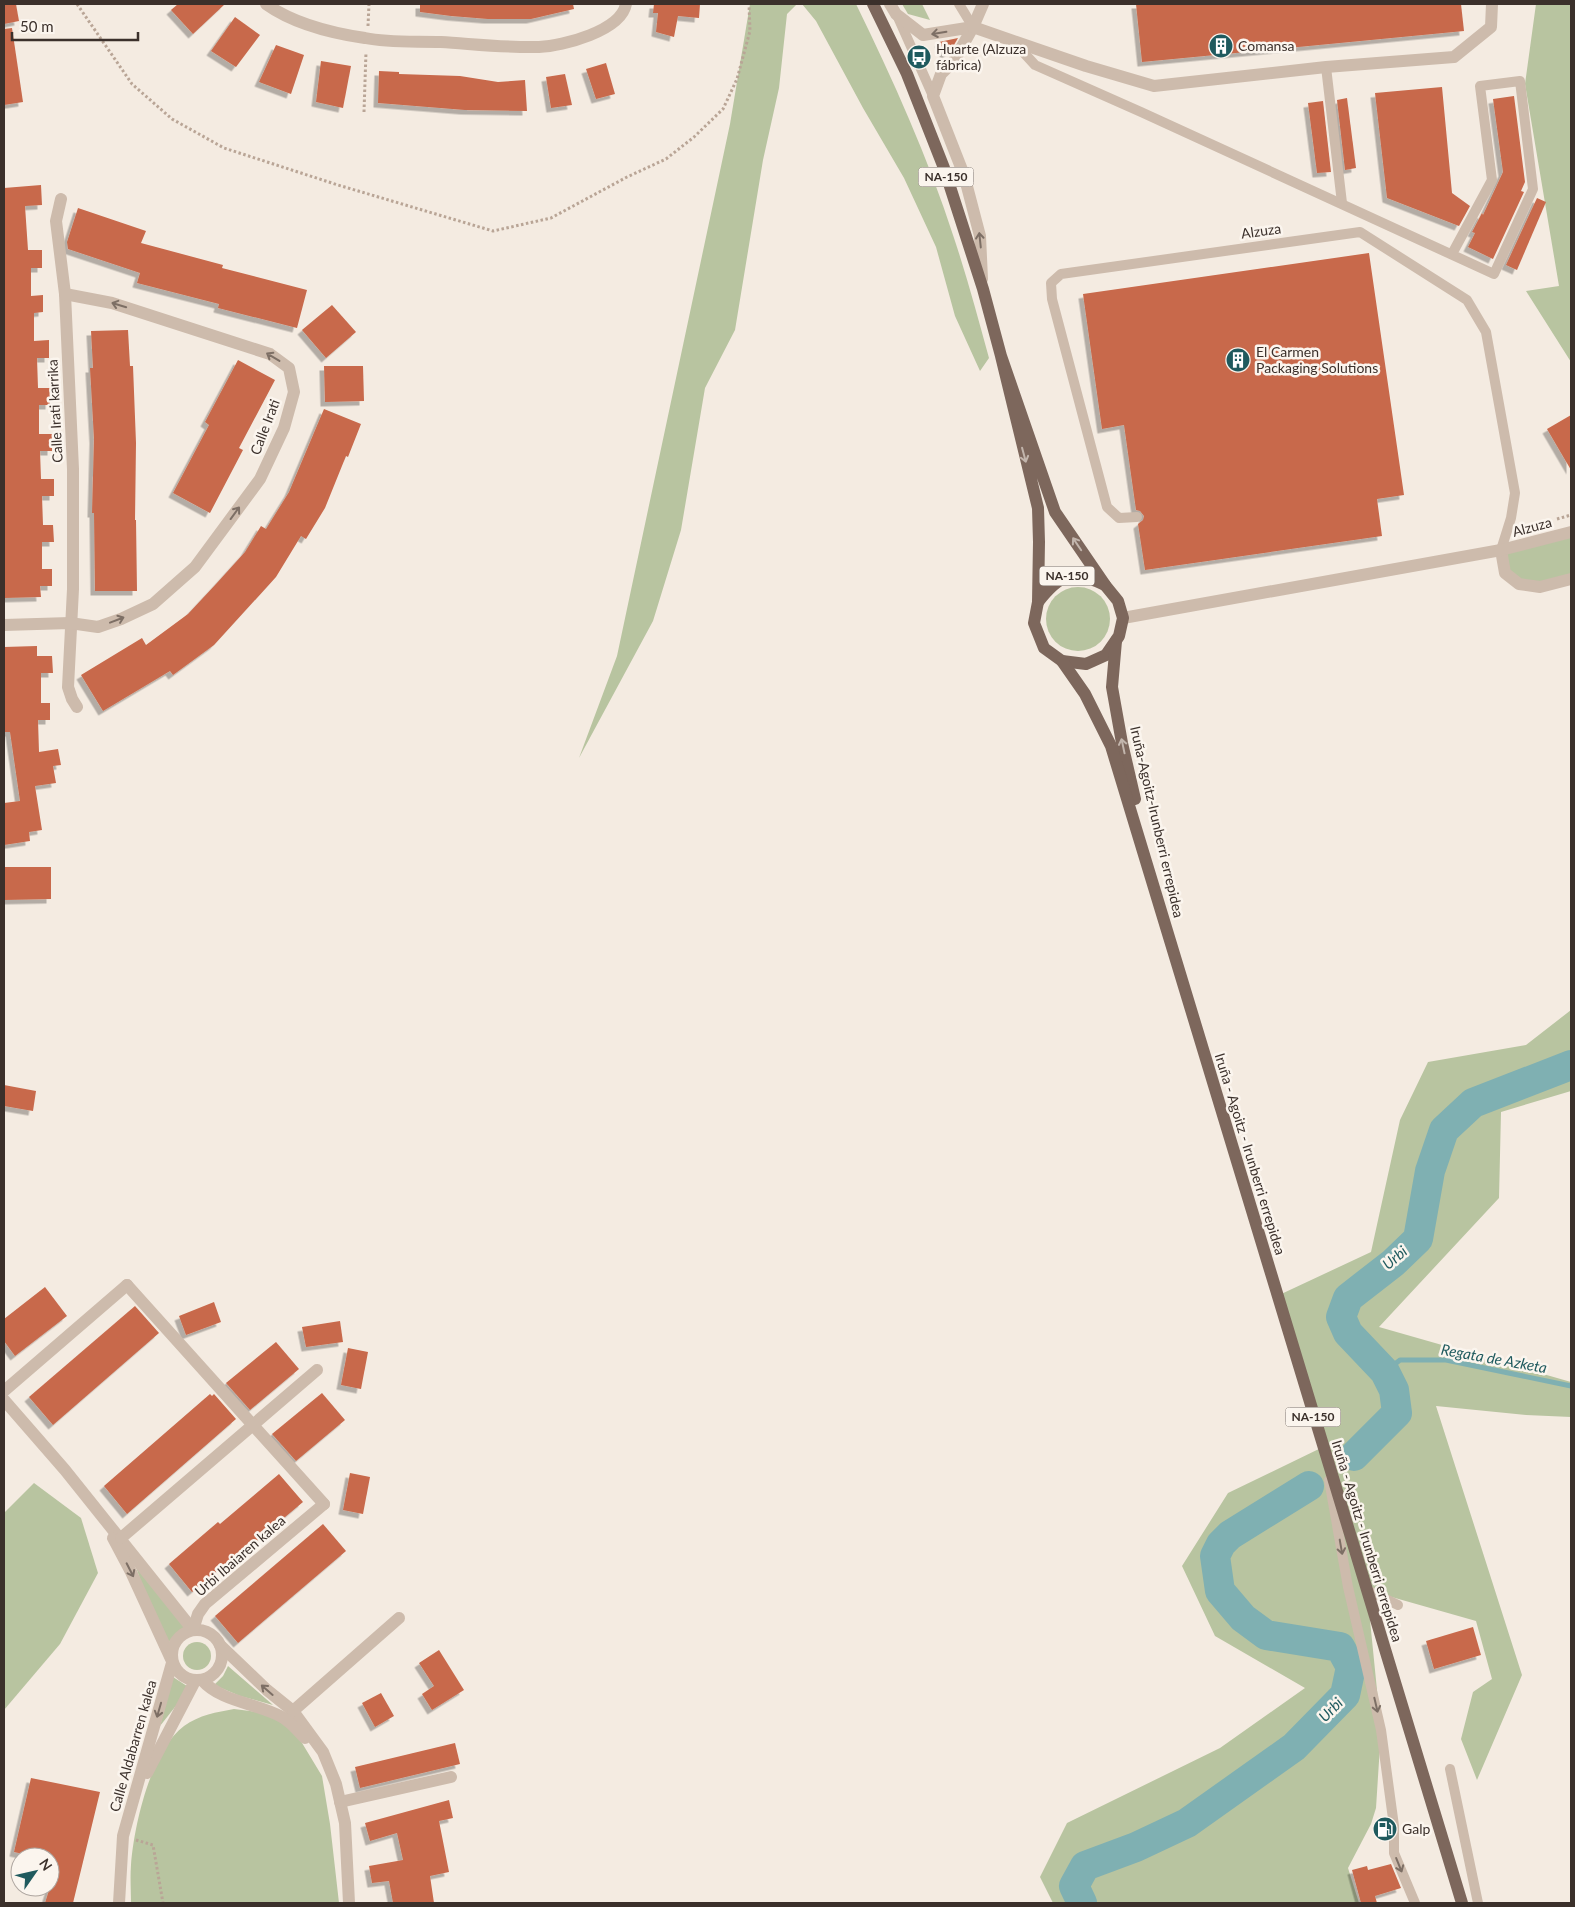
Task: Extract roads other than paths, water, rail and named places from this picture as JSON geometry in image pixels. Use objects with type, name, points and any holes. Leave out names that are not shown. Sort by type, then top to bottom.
[{"type":"main road","name":"NA-150","points":[[873,4],[906,74],[944,168],[983,289],[1001,356]]},
{"type":"main road","points":[[1001,356],[1055,512],[1105,585]]},
{"type":"main road","points":[[1001,356],[1038,508],[1038,602]]},
{"type":"main road","name":"NA-150","points":[[1062,661],[1044,648],[1034,623],[1038,602],[1051,585],[1068,576],[1088,577],[1105,585],[1118,601],[1122,618]]},
{"type":"main road","points":[[1062,661],[1086,664],[1106,655],[1120,636],[1122,618]]},
{"type":"main road","name":"Iruña-Agoitz-Irunberri errepidea","points":[[1116,641],[1112,687],[1122,743],[1166,930]]},
{"type":"main road","name":"Iruña-Agoitz-Irunberri errepidea","points":[[1062,661],[1085,694],[1111,746],[1166,930]]},
{"type":"main road","name":"Iruña - Agoitz - Irunberri errepidea","points":[[1166,930],[1462,1903]]},
{"type":"street","points":[[266,4],[277,12],[322,29],[367,39],[541,47],[584,38],[604,30],[618,18],[626,4]]},
{"type":"street","points":[[983,4],[974,27],[954,61],[941,74],[933,96],[964,175],[980,236],[983,289]]},
{"type":"street","points":[[893,9],[923,35],[974,27],[1086,66],[1154,86],[1326,67],[1454,57],[1491,27],[1492,4]]},
{"type":"street","name":"Calle Irati karrika","points":[[61,199],[56,221],[65,294],[72,469],[73,589],[70,623]]},
{"type":"street","name":"Calle Irati","points":[[4,625],[70,623],[98,628],[153,604],[196,567],[260,479],[284,428],[294,392],[289,368],[270,354],[112,303],[65,294]]},
{"type":"street","name":"Alzuza","points":[[1122,618],[1501,550],[1571,532]]},
{"type":"street","points":[[1501,550],[1505,573],[1520,584],[1540,587],[1571,579]]},
{"type":"street","points":[[70,623],[68,687],[77,707]]},
{"type":"street","name":"Urbi Ibaiaren kalea","points":[[4,1391],[127,1284],[324,1504],[205,1604],[198,1614],[193,1630]]},
{"type":"street","points":[[121,1538],[317,1370]]},
{"type":"street","points":[[4,1400],[121,1538],[142,1568],[193,1630]]},
{"type":"street","points":[[98,1511],[131,1572],[172,1661],[181,1676],[198,1681],[208,1688],[284,1717],[323,1752]]},
{"type":"street","points":[[293,1711],[399,1618]]},
{"type":"street","points":[[172,1661],[174,1643],[185,1632],[201,1630],[216,1638],[222,1653],[219,1667],[215,1673],[198,1681]]},
{"type":"street","points":[[220,1645],[267,1690],[293,1711],[323,1752],[336,1784],[345,1823],[348,1903]]},
{"type":"street","name":"Calle Aldabarren kalea","points":[[119,1903],[123,1836],[172,1661]]},
{"type":"street","name":"Calle Aldabarren kalea","points":[[123,1836],[150,1765],[198,1681]]},
{"type":"street","points":[[340,1802],[451,1777]]},
{"type":"lane","points":[[959,4],[974,27]]},
{"type":"lane","points":[[893,9],[933,96]]},
{"type":"lane","points":[[1013,42],[1035,65],[1342,203],[1494,274],[1533,189],[1520,82],[1480,86],[1492,180],[1452,254]]},
{"type":"lane","points":[[1326,67],[1342,203]]},
{"type":"lane","name":"Alzuza","points":[[1137,517],[1119,518],[1106,507],[1052,299],[1051,283],[1061,274],[1360,232],[1467,300],[1486,332],[1515,493],[1511,518],[1501,550]]},
{"type":"lane","points":[[1323,1447],[1348,1587],[1381,1730],[1394,1826],[1394,1853],[1414,1903]]},
{"type":"lane","points":[[1367,1590],[1398,1605]]},
{"type":"lane","points":[[1450,1769],[1478,1903]]},
{"type":"waterway","name":"Urbi","points":[[1354,1456],[1397,1413],[1394,1390],[1385,1372],[1348,1333],[1341,1317],[1348,1298],[1393,1263],[1418,1239],[1430,1171],[1444,1130],[1473,1103],[1571,1065]]},
{"type":"waterway","name":"Regata de Azketa","points":[[1385,1372],[1400,1360],[1446,1360],[1571,1386]]},
{"type":"waterway","name":"Urbi","points":[[1082,1903],[1074,1886],[1085,1866],[1136,1847],[1187,1823],[1294,1747],[1345,1695],[1351,1667],[1340,1647],[1266,1635],[1243,1618],[1220,1591],[1215,1556],[1221,1544],[1230,1535],[1309,1486]]},
{"type":"place","name":"Comansa","points":[[1221,46]]},
{"type":"place","name":"Huarte (Alzuza fábrica)","points":[[919,57]]},
{"type":"place","name":"El Carmen Packaging Solutions","points":[[1238,360]]},
{"type":"place","name":"Galp","points":[[1385,1829]]}]
